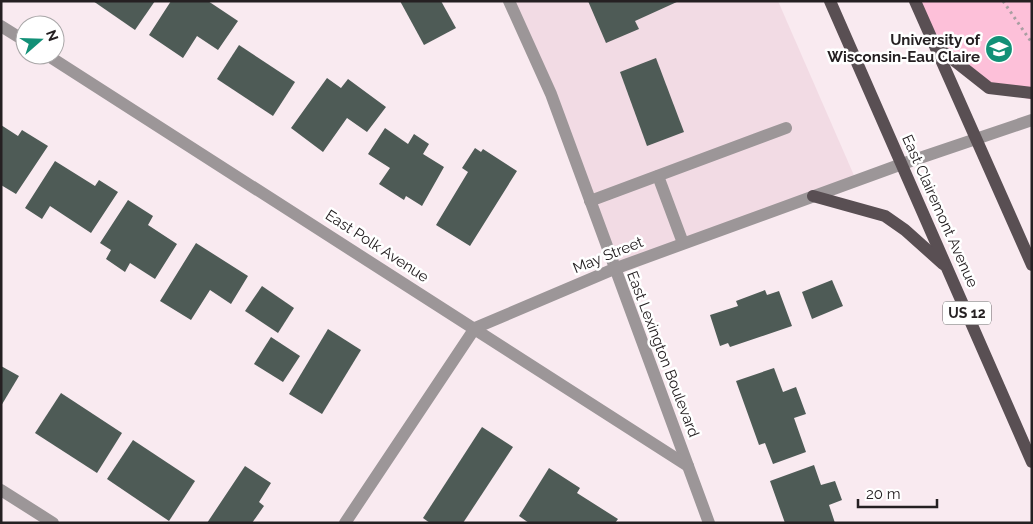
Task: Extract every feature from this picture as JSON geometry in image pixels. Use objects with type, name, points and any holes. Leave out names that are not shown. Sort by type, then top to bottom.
[{"type":"main road","name":"East Clairemont Avenue","points":[[830,1],[1032,462]]},
{"type":"main road","points":[[915,1],[1032,265]]},
{"type":"main road","points":[[934,45],[989,88],[1032,94]]},
{"type":"main road","points":[[813,196],[885,216],[905,230],[947,268]]},
{"type":"street","name":"East Lexington Boulevard","points":[[509,1],[551,94],[709,523]]},
{"type":"street","points":[[1,26],[15,35]]},
{"type":"street","name":"East Polk Avenue","points":[[64,65],[688,466]]},
{"type":"street","name":"May Street","points":[[475,328],[614,268],[902,164],[1032,120]]},
{"type":"street","points":[[590,201],[786,128]]},
{"type":"street","points":[[658,176],[683,243]]},
{"type":"street","points":[[345,523],[475,328]]},
{"type":"street","points":[[1,490],[53,523]]},
{"type":"path","points":[[1003,1],[1032,43]]},
{"type":"shaded area","points":[[509,1],[778,1],[856,180],[614,269]]},
{"type":"shaded area","name":"University of Wisconsin-Eau Claire","points":[[917,1],[1032,1],[1032,100],[989,88],[934,45]]},
{"type":"building","points":[[93,1],[155,1],[135,30]]},
{"type":"building","points":[[171,1],[208,1],[238,21],[218,50],[197,36],[183,58],[149,35]]},
{"type":"building","points":[[400,1],[441,1],[456,28],[424,45]]},
{"type":"building","points":[[588,1],[679,1],[635,21],[639,29],[606,43]]},
{"type":"building","points":[[239,45],[295,82],[273,116],[217,79]]},
{"type":"building","points":[[656,58],[684,132],[647,146],[620,72]]},
{"type":"building","points":[[327,78],[341,88],[348,79],[386,107],[367,132],[347,118],[323,152],[291,128]]},
{"type":"building","points":[[1,125],[18,136],[22,130],[48,146],[16,194],[1,185]]},
{"type":"building","points":[[385,128],[408,144],[414,134],[429,144],[423,154],[444,167],[422,206],[406,196],[404,200],[379,184],[390,168],[368,154]]},
{"type":"building","points":[[475,148],[481,152],[483,149],[517,171],[470,246],[436,225],[468,172],[462,168]]},
{"type":"building","points":[[55,161],[95,186],[99,180],[118,192],[91,233],[50,206],[42,219],[25,208]]},
{"type":"building","points":[[128,200],[153,216],[148,225],[177,244],[155,279],[130,263],[125,272],[106,259],[111,250],[100,243]]},
{"type":"building","points":[[196,243],[248,276],[231,304],[210,290],[191,320],[160,301]]},
{"type":"building","points":[[832,280],[843,306],[812,319],[802,292]]},
{"type":"building","points":[[262,286],[294,308],[278,333],[245,311]]},
{"type":"building","points":[[765,290],[767,295],[779,291],[792,326],[730,347],[728,343],[720,346],[710,315],[738,306],[736,301]]},
{"type":"building","points":[[328,329],[361,350],[322,414],[289,394]]},
{"type":"building","points":[[271,337],[300,356],[283,382],[254,364]]},
{"type":"building","points":[[1,366],[19,376],[1,406]]},
{"type":"building","points":[[774,368],[783,392],[796,387],[806,414],[794,418],[806,452],[773,464],[765,443],[759,445],[736,381]]},
{"type":"building","points":[[61,393],[122,433],[97,473],[35,433]]},
{"type":"building","points":[[482,427],[513,447],[463,523],[430,523],[423,518]]},
{"type":"building","points":[[133,440],[195,481],[169,521],[107,479]]},
{"type":"building","points":[[814,465],[821,485],[835,481],[842,500],[829,505],[835,523],[785,523],[770,481]]},
{"type":"building","points":[[245,466],[271,483],[259,502],[264,506],[252,523],[207,523]]},
{"type":"building","points":[[549,468],[580,488],[577,493],[618,519],[615,523],[529,523],[519,516]]},
{"type":"place","name":"University of Wisconsin-Eau Claire","points":[[999,49]]}]
